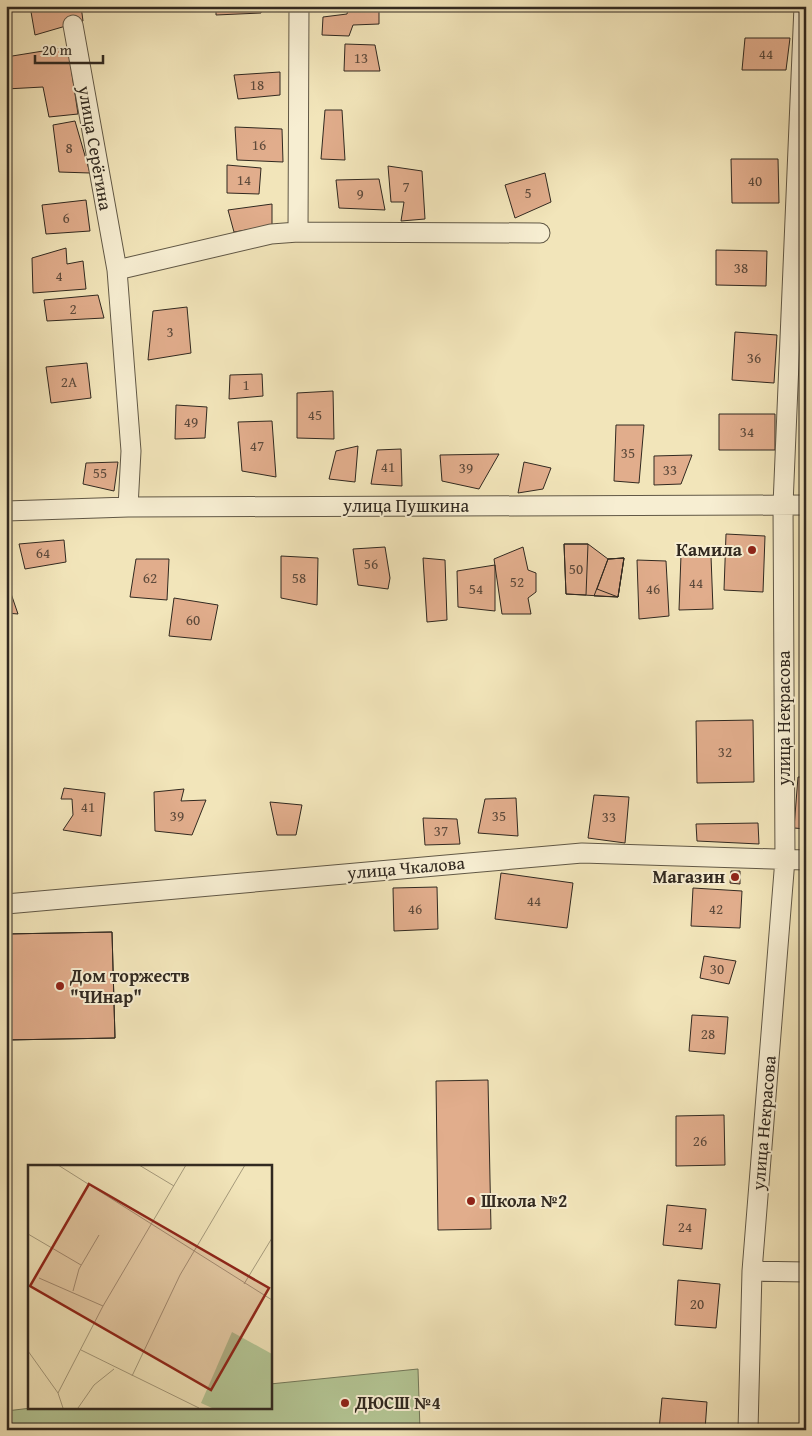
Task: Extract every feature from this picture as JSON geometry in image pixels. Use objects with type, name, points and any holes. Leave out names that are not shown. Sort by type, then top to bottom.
[{"type":"street","points":[[298,232],[299,6]]},
{"type":"street","name":"улица Некрасова","points":[[748,1430],[752,1270],[785,859],[783,505],[804,6]]},
{"type":"street","name":"улица Серёгина","points":[[73,25],[117,270],[131,451],[128,506]]},
{"type":"street","points":[[117,270],[271,234],[298,232],[540,233]]},
{"type":"street","name":"улица Пушкина","points":[[6,511],[128,506],[806,505]]},
{"type":"street","name":"улица Чкалова","points":[[6,904],[582,853],[806,860]]},
{"type":"street","points":[[752,1270],[806,1272]]},
{"type":"green space","name":"ДЮСШ №4","points":[[418,1369],[420,1430],[6,1430],[6,1411],[32,1408],[271,1408],[271,1384]]},
{"type":"building","points":[[30,6],[81,6],[83,21],[35,35]]},
{"type":"building","points":[[216,6],[262,6],[261,13],[216,15]]},
{"type":"building","points":[[349,6],[379,6],[379,24],[353,25],[349,36],[322,35],[323,17],[347,14]]},
{"type":"building","points":[[745,38],[790,38],[786,70],[742,70]]},
{"type":"building","points":[[345,44],[375,45],[380,71],[344,71]]},
{"type":"building","points":[[68,47],[78,114],[49,117],[43,87],[6,89],[6,57]]},
{"type":"building","points":[[280,72],[280,95],[238,99],[234,75]]},
{"type":"building","points":[[325,110],[342,110],[345,160],[321,159]]},
{"type":"building","points":[[75,121],[90,173],[59,172],[53,125]]},
{"type":"building","points":[[235,127],[282,129],[283,162],[237,160]]},
{"type":"building","points":[[731,159],[778,159],[779,203],[732,203]]},
{"type":"building","points":[[227,165],[261,168],[259,194],[227,193]]},
{"type":"building","points":[[388,166],[422,171],[425,219],[401,221],[404,202],[391,202]]},
{"type":"building","points":[[545,173],[551,202],[515,218],[505,185]]},
{"type":"building","points":[[379,179],[385,210],[339,208],[336,180]]},
{"type":"building","points":[[86,200],[90,231],[46,234],[42,205]]},
{"type":"building","points":[[272,204],[272,226],[234,232],[228,210]]},
{"type":"building","points":[[66,248],[67,264],[83,261],[86,289],[33,293],[32,258]]},
{"type":"building","points":[[716,250],[767,251],[766,286],[716,285]]},
{"type":"building","points":[[98,295],[104,318],[47,321],[44,300]]},
{"type":"building","points":[[187,307],[191,353],[148,360],[153,311]]},
{"type":"building","points":[[735,332],[777,335],[774,383],[732,380]]},
{"type":"building","points":[[87,363],[91,398],[51,403],[46,367]]},
{"type":"building","points":[[262,374],[263,396],[229,399],[230,375]]},
{"type":"building","points":[[333,391],[334,439],[297,438],[297,393]]},
{"type":"building","points":[[176,405],[207,407],[205,438],[175,439]]},
{"type":"building","points":[[719,414],[775,414],[775,450],[719,450]]},
{"type":"building","points":[[272,421],[276,477],[242,471],[238,422]]},
{"type":"building","points":[[616,425],[644,425],[639,483],[614,481]]},
{"type":"building","points":[[358,446],[355,482],[329,479],[336,451]]},
{"type":"building","points":[[401,449],[402,486],[371,484],[377,450]]},
{"type":"building","points":[[499,454],[479,489],[442,481],[440,455]]},
{"type":"building","points":[[692,455],[681,484],[654,485],[654,456]]},
{"type":"building","points":[[118,462],[114,491],[83,484],[86,463]]},
{"type":"building","points":[[524,462],[551,468],[543,489],[518,493]]},
{"type":"building","points":[[726,534],[765,536],[763,592],[724,590]]},
{"type":"building","points":[[64,540],[66,562],[25,569],[19,544]]},
{"type":"building","points":[[564,544],[588,544],[586,595],[566,594]]},
{"type":"building","points":[[564,544],[588,544],[608,559],[624,558],[618,597],[566,594]]},
{"type":"building","points":[[385,547],[390,578],[388,589],[358,585],[353,549]]},
{"type":"building","points":[[523,547],[528,570],[536,573],[536,592],[528,598],[531,614],[502,614],[494,559]]},
{"type":"building","points":[[681,555],[711,556],[713,609],[679,610]]},
{"type":"building","points":[[281,556],[318,558],[317,605],[281,598]]},
{"type":"building","points":[[423,558],[445,560],[447,620],[427,622]]},
{"type":"building","points":[[624,558],[618,597],[594,596],[608,559]]},
{"type":"building","points":[[624,558],[618,597],[597,589],[608,559]]},
{"type":"building","points":[[136,559],[169,559],[167,600],[130,597]]},
{"type":"building","points":[[637,560],[666,561],[669,616],[639,619]]},
{"type":"building","points":[[495,565],[495,611],[458,607],[457,571]]},
{"type":"building","points":[[6,579],[18,614],[6,613]]},
{"type":"building","points":[[174,598],[218,605],[211,640],[169,636]]},
{"type":"building","points":[[753,720],[754,782],[697,783],[696,721]]},
{"type":"building","points":[[798,777],[806,777],[806,829],[794,828]]},
{"type":"building","points":[[64,788],[105,793],[101,836],[63,830],[73,815],[72,799],[61,799]]},
{"type":"building","points":[[184,789],[181,801],[206,800],[192,835],[155,831],[154,792]]},
{"type":"building","points":[[594,795],[629,797],[625,843],[588,838]]},
{"type":"building","points":[[516,798],[518,836],[478,833],[485,799]]},
{"type":"building","points":[[270,802],[302,805],[296,835],[277,835]]},
{"type":"building","points":[[423,818],[457,819],[460,844],[425,845]]},
{"type":"building","points":[[758,823],[759,844],[697,841],[696,824]]},
{"type":"building","name":"Магазин","points":[[731,871],[740,871],[740,884],[730,883]]},
{"type":"building","points":[[501,873],[573,883],[567,928],[495,919]]},
{"type":"building","points":[[437,887],[438,929],[394,931],[393,888]]},
{"type":"building","points":[[693,888],[742,891],[740,928],[691,926]]},
{"type":"building","name":"Дом торжеств \"ЧИнар\"","points":[[112,932],[115,1038],[6,1040],[6,934]]},
{"type":"building","name":"Дом торжеств \"ЧИнар\"","points":[[112,932],[115,1038],[6,1040],[6,934]]},
{"type":"building","points":[[704,956],[736,961],[729,984],[700,978]]},
{"type":"building","points":[[692,1015],[728,1017],[725,1054],[689,1051]]},
{"type":"building","points":[[488,1080],[491,1229],[438,1230],[436,1081]]},
{"type":"building","points":[[724,1115],[725,1165],[676,1166],[676,1116]]},
{"type":"building","points":[[667,1205],[706,1209],[702,1249],[663,1245]]},
{"type":"building","points":[[678,1280],[720,1284],[716,1328],[675,1325]]},
{"type":"building","points":[[662,1398],[707,1402],[705,1430],[659,1430]]},
{"type":"place","name":"Камила","points":[[752,550]]},
{"type":"place","name":"Магазин","points":[[735,877]]},
{"type":"place","name":"Дом торжеств \"ЧИнар\"","points":[[60,986]]},
{"type":"place","name":"Школа №2","points":[[471,1201]]},
{"type":"place","name":"ДЮСШ №4","points":[[345,1403]]}]
